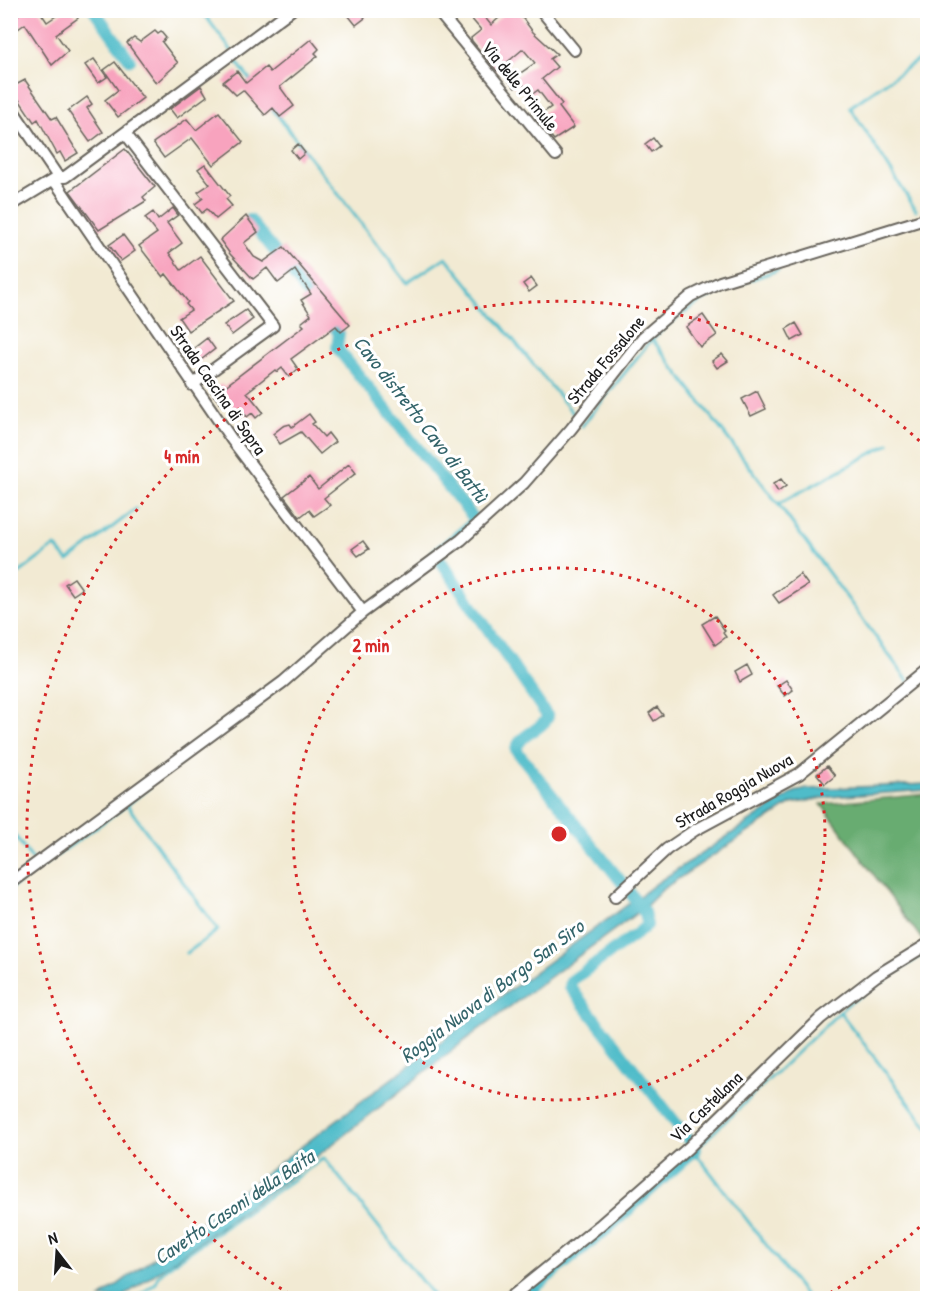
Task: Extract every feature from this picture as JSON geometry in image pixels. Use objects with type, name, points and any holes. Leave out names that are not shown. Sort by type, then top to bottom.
[{"type":"street","points":[[10,206],[56,179],[65,177],[291,10]]},
{"type":"street","name":"Via delle Primule","points":[[437,10],[556,155]]},
{"type":"street","points":[[541,10],[574,50]]},
{"type":"street","name":"Strada Cascina di Sopra","points":[[10,106],[192,385],[363,612]]},
{"type":"street","points":[[125,133],[273,326],[192,385]]},
{"type":"street","name":"Strada Fossalone","points":[[10,883],[283,681],[363,612],[461,540],[524,483],[571,429],[643,337],[691,296],[720,282],[927,218]]},
{"type":"street","name":"Strada Roggia Nuova","points":[[622,891],[667,849],[695,830],[799,774],[927,669]]},
{"type":"street","name":"Via Castellana","points":[[510,1299],[599,1226],[691,1145],[821,1018],[876,976],[927,944]]},
{"type":"green space","points":[[927,794],[927,938],[923,941],[821,804]]},
{"type":"water","points":[[927,784],[927,790],[830,797],[791,804],[663,889],[643,909],[636,899],[794,792],[807,789]]},
{"type":"water","points":[[634,900],[641,910],[477,1031],[288,1179],[121,1298],[100,1298],[496,1000]]},
{"type":"building","points":[[24,10],[39,10],[47,22],[65,10],[72,10],[78,18],[56,34],[68,51],[52,65],[25,24],[18,29],[11,20]]},
{"type":"building","points":[[344,10],[359,10],[365,18],[356,25]]},
{"type":"building","points":[[464,10],[479,10],[491,25],[508,10],[527,10],[521,16],[533,32],[557,54],[550,59],[557,67],[542,79],[562,104],[559,107],[574,127],[554,140],[536,118],[551,107],[538,90],[531,95],[522,83],[515,88],[509,81],[535,63],[523,49],[497,71],[472,41],[471,38],[481,30]]},
{"type":"building","points":[[155,31],[158,34],[161,32],[166,38],[162,42],[178,63],[156,83],[127,43],[134,38],[140,42]]},
{"type":"building","points":[[311,39],[319,49],[315,53],[318,56],[280,87],[294,106],[280,117],[273,108],[265,115],[243,90],[236,95],[223,82],[237,71],[246,83],[266,67],[270,72]]},
{"type":"building","points":[[94,59],[107,77],[98,83],[85,65]]},
{"type":"building","points":[[115,62],[143,98],[118,117],[105,100],[118,90],[104,70]]},
{"type":"building","points":[[25,80],[52,119],[56,117],[78,153],[65,161],[60,152],[57,154],[38,119],[34,122],[16,95],[13,97],[10,92],[10,88]]},
{"type":"building","points":[[201,86],[207,96],[177,118],[170,109]]},
{"type":"building","points":[[87,97],[92,104],[87,108],[103,132],[90,142],[68,111]]},
{"type":"building","points":[[219,112],[243,142],[213,165],[192,138],[164,158],[153,143],[187,119],[196,130]]},
{"type":"building","points":[[653,138],[659,146],[651,152],[645,144]]},
{"type":"building","points":[[298,144],[305,153],[298,159],[291,150]]},
{"type":"building","points":[[125,149],[155,187],[143,197],[146,201],[99,230],[70,191]]},
{"type":"building","points":[[205,164],[230,196],[226,199],[232,206],[216,219],[207,209],[202,213],[195,204],[203,198],[198,192],[210,184],[198,169]]},
{"type":"building","points":[[173,208],[178,215],[167,223],[182,243],[169,253],[181,270],[200,256],[234,301],[188,331],[179,318],[191,310],[186,304],[188,302],[166,274],[163,277],[139,246],[157,233],[145,218],[153,212],[158,220]]},
{"type":"building","points":[[246,216],[258,232],[244,243],[254,257],[263,262],[284,247],[350,325],[341,332],[336,326],[291,359],[298,369],[289,377],[282,368],[277,372],[275,370],[247,392],[263,412],[256,418],[252,413],[247,417],[244,413],[240,417],[228,401],[222,406],[211,392],[221,384],[224,387],[304,326],[301,323],[311,315],[301,300],[311,294],[295,270],[278,283],[267,268],[253,279],[230,254],[220,240]]},
{"type":"building","points":[[123,235],[135,251],[121,261],[109,245]]},
{"type":"building","points":[[531,278],[537,286],[529,292],[523,284]]},
{"type":"building","points":[[246,310],[253,319],[232,335],[224,325]]},
{"type":"building","points":[[703,315],[717,335],[700,347],[686,327]]},
{"type":"building","points":[[796,323],[803,335],[792,341],[786,329]]},
{"type":"building","points":[[207,338],[215,349],[197,363],[189,352]]},
{"type":"building","points":[[722,354],[728,361],[717,368],[712,361]]},
{"type":"building","points":[[757,391],[766,409],[751,416],[742,399]]},
{"type":"building","points":[[309,414],[315,422],[312,424],[324,437],[328,433],[335,442],[320,454],[301,432],[280,444],[273,434],[283,426],[290,424],[292,427]]},
{"type":"building","points":[[349,464],[356,473],[324,498],[330,505],[314,516],[309,510],[300,517],[284,496],[309,477],[318,489]]},
{"type":"building","points":[[781,479],[786,486],[778,492],[773,484]]},
{"type":"building","points":[[363,541],[369,549],[358,556],[352,549]]},
{"type":"building","points":[[800,574],[808,585],[779,603],[773,595]]},
{"type":"building","points":[[74,578],[82,589],[73,595],[65,584]]},
{"type":"building","points":[[715,616],[725,631],[723,633],[726,637],[715,645],[702,624]]},
{"type":"building","points":[[747,665],[752,675],[740,682],[735,672]]},
{"type":"building","points":[[786,680],[793,690],[785,696],[777,686]]},
{"type":"building","points":[[657,707],[663,715],[654,721],[649,713]]},
{"type":"building","points":[[827,766],[835,776],[825,784],[817,774]]},
{"type":"waterway","name":"Cavo distretto Cavo di Battù","points":[[94,10],[130,60]]},
{"type":"waterway","name":"Cavo distretto Cavo di Battù","points":[[201,10],[231,50]]},
{"type":"waterway","name":"Cavo distretto Cavo di Battù","points":[[916,210],[850,107],[928,53]]},
{"type":"waterway","name":"Cavo distretto Cavo di Battù","points":[[236,61],[251,81]]},
{"type":"waterway","name":"Cavo distretto Cavo di Battù","points":[[271,107],[407,283],[446,257],[576,417]]},
{"type":"waterway","name":"Cavo distretto Cavo di Battù","points":[[250,220],[339,333],[337,348],[476,521],[436,554],[548,717],[541,726],[518,744],[516,750],[644,912],[647,925],[571,981],[570,987],[696,1149],[608,1228],[522,1298]]},
{"type":"waterway","name":"Cavo distretto Cavo di Battù","points":[[652,339],[682,314],[710,296],[778,270]]},
{"type":"waterway","name":"Cavo distretto Cavo di Battù","points":[[582,426],[652,339],[778,504],[889,444]]},
{"type":"waterway","name":"Cavo distretto Cavo di Battù","points":[[778,504],[908,681]]},
{"type":"waterway","name":"Cavo distretto Cavo di Battù","points":[[10,580],[55,546],[68,561],[136,509]]},
{"type":"waterway","name":"Cavo distretto Cavo di Battù","points":[[912,687],[914,689],[928,677]]},
{"type":"waterway","points":[[127,805],[149,787]]},
{"type":"waterway","name":"Cavo distretto Cavo di Battù","points":[[10,889],[127,805],[218,930],[187,953]]},
{"type":"waterway","name":"Cavo distretto Cavo di Battù","points":[[10,829],[35,863]]},
{"type":"waterway","points":[[696,1149],[848,1004],[928,951]]},
{"type":"waterway","points":[[840,1012],[928,1128]]},
{"type":"waterway","points":[[694,1151],[807,1298]]},
{"type":"waterway","name":"Cavetto Casoni della Baita","points":[[136,1298],[156,1283],[158,1276],[168,1267],[324,1158],[435,1298]]},
{"type":"water label","name":"Roggia Nuova di Borgo San Siro","points":[[492,991]]}]
